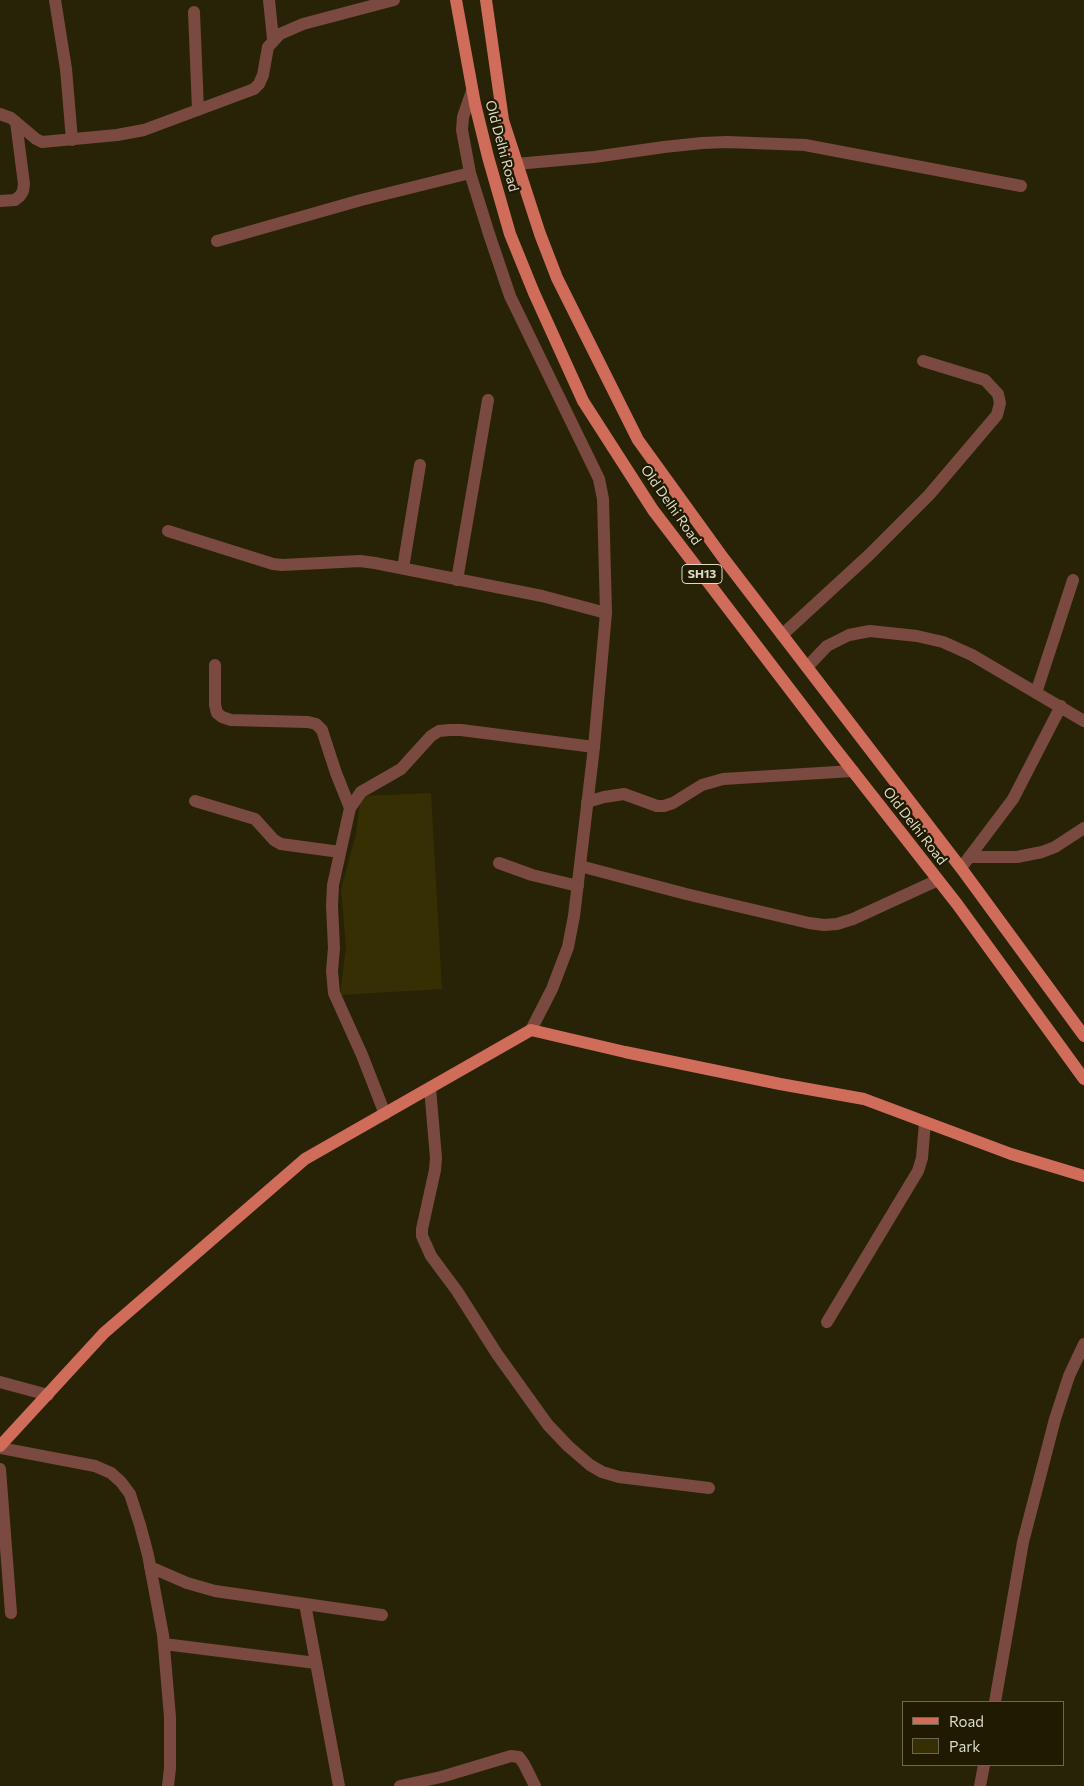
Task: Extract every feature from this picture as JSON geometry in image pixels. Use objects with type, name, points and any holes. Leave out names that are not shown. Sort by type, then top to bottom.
[{"type":"main road","name":"Old Delhi Road","points":[[456,0],[472,91],[510,234],[534,293],[583,400],[653,510],[938,880],[1084,1079]]},
{"type":"main road","name":"Old Delhi Road","points":[[486,0],[504,120],[516,164],[540,234],[557,278],[638,440],[724,559],[960,868],[1084,1036]]},
{"type":"main road","points":[[0,1447],[104,1332],[305,1158],[531,1030],[625,1052],[864,1099],[1011,1154],[1084,1176]]},
{"type":"street","points":[[55,0],[66,69],[72,140]]},
{"type":"street","points":[[269,0],[273,39]]},
{"type":"street","points":[[0,114],[16,122],[42,142],[118,135],[144,130],[254,89],[259,84],[263,75],[268,47],[273,39],[280,34],[304,24],[394,0]]},
{"type":"street","points":[[194,12],[198,110]]},
{"type":"street","points":[[472,91],[465,108],[462,124],[470,173],[489,234],[510,296],[599,479],[603,499],[606,613],[594,747],[578,886],[568,947],[552,989],[531,1030]]},
{"type":"street","points":[[0,202],[14,200],[23,191],[24,184],[16,122]]},
{"type":"street","points":[[516,164],[594,157],[702,143],[805,145],[1021,186]]},
{"type":"street","points":[[217,241],[361,200],[470,173]]},
{"type":"street","points":[[782,635],[868,555],[929,494],[997,416],[1000,403],[998,394],[985,380],[923,361]]},
{"type":"street","points":[[457,580],[488,400]]},
{"type":"street","points":[[402,568],[420,465]]},
{"type":"street","points":[[168,531],[273,564],[360,561],[542,596],[606,613]]},
{"type":"street","points":[[1036,694],[1073,580]]},
{"type":"street","points":[[806,667],[826,646],[849,635],[870,631],[917,636],[942,642],[972,655],[1084,721]]},
{"type":"street","points":[[215,665],[215,705],[222,717],[231,720],[308,722],[316,724],[322,730],[350,808]]},
{"type":"street","points":[[960,868],[1013,799],[1061,706]]},
{"type":"street","points":[[385,1114],[362,1055],[334,993],[333,885],[350,808],[362,792],[400,769],[431,736],[440,732],[461,730],[594,747]]},
{"type":"street","points":[[588,802],[624,794],[657,806],[664,806],[673,804],[702,785],[723,779],[853,771]]},
{"type":"street","points":[[195,801],[254,819],[274,840],[281,844],[340,852]]},
{"type":"street","points":[[969,857],[1017,857],[1042,852],[1055,847],[1084,828]]},
{"type":"street","points":[[499,863],[532,875],[578,886]]},
{"type":"street","points":[[580,866],[686,894],[824,925],[853,920],[938,880]]},
{"type":"street","points":[[430,1088],[436,1140],[436,1164],[422,1236],[431,1256],[457,1291],[497,1354],[548,1425],[590,1465],[602,1472],[619,1477],[709,1488]]},
{"type":"street","points":[[827,1322],[918,1170],[923,1152],[924,1122]]},
{"type":"street","points":[[995,1701],[1023,1542],[1055,1418],[1069,1376],[1084,1344]]},
{"type":"street","points":[[0,1382],[48,1395]]},
{"type":"street","points":[[0,1447],[95,1466],[111,1473],[122,1482],[130,1494],[150,1567],[164,1644],[170,1717],[168,1786]]},
{"type":"street","points":[[0,1469],[12,1613]]},
{"type":"street","points":[[150,1567],[200,1587],[382,1615]]},
{"type":"street","points":[[305,1604],[339,1786]]},
{"type":"street","points":[[164,1644],[316,1663]]},
{"type":"street","points":[[400,1786],[440,1777],[511,1756],[518,1757],[524,1764],[535,1786]]},
{"type":"street","points":[[980,1786],[984,1766]]},
{"type":"green space","points":[[431,793],[442,989],[340,995],[346,947],[341,889],[356,834],[361,796]]}]
